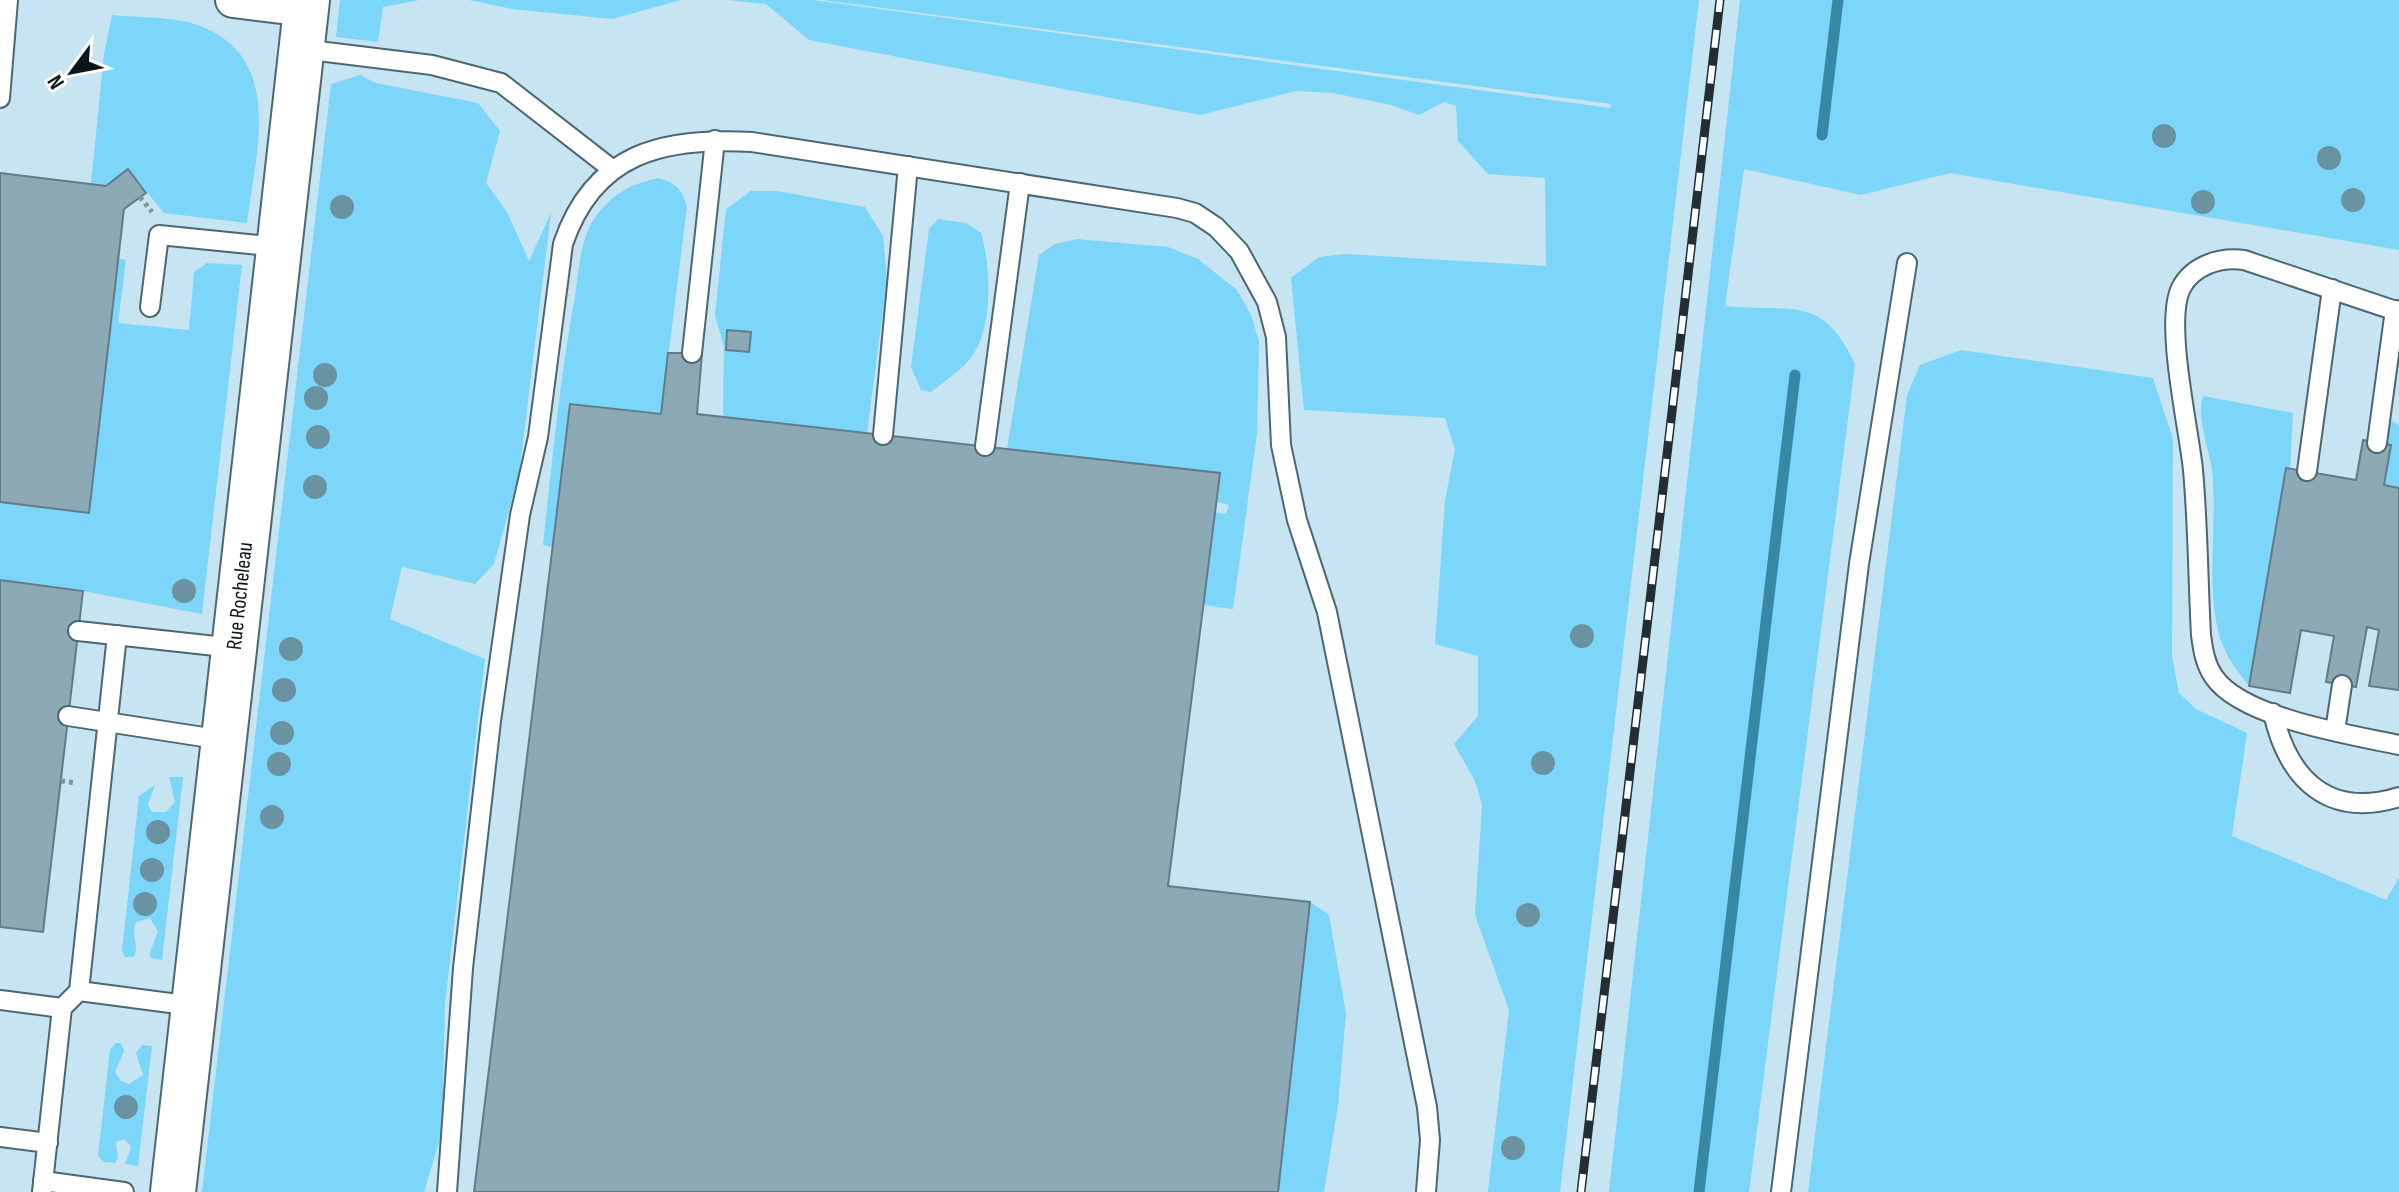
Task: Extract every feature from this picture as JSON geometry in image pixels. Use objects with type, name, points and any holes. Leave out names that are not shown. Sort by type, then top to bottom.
[{"type":"street","points":[[233,0],[305,19]]},
{"type":"street","name":"Rue Rocheleau","points":[[173,1192],[305,19]]},
{"type":"lane","points":[[0,98],[8,0]]},
{"type":"lane","points":[[305,19],[432,65],[501,83],[613,170]]},
{"type":"lane","points":[[692,353],[715,140]]},
{"type":"lane","points":[[447,1192],[463,968],[491,721],[520,515],[538,437],[563,244],[571,221],[589,191],[613,170],[646,150],[715,140],[752,142],[1195,213],[1216,227],[1239,251],[1267,302],[1276,337],[1281,445],[1297,520],[1327,612],[1427,1107],[1430,1140],[1426,1192]]},
{"type":"lane","points":[[883,435],[908,166]]},
{"type":"lane","points":[[985,446],[1020,183]]},
{"type":"lane","points":[[150,307],[159,235],[279,247]]},
{"type":"lane","points":[[2377,443],[2397,311],[2228,258],[2193,272],[2180,289],[2176,340],[2193,472],[2201,635],[2206,662],[2215,679],[2228,690],[2273,713],[2399,745]]},
{"type":"lane","points":[[1781,1192],[1859,564],[1907,263]]},
{"type":"lane","points":[[2307,471],[2332,289]]},
{"type":"lane","points":[[78,631],[234,648]]},
{"type":"lane","points":[[117,635],[79,991],[62,1008],[43,1186],[124,1192]]},
{"type":"lane","points":[[2335,731],[2342,685]]},
{"type":"lane","points":[[2273,713],[2280,743],[2297,771],[2315,789],[2336,801],[2359,804],[2399,797]]},
{"type":"lane","points":[[68,716],[223,740]]},
{"type":"lane","points":[[79,991],[193,1006]]},
{"type":"lane","points":[[0,1000],[62,1008]]},
{"type":"lane","points":[[0,1137],[48,1143]]},
{"type":"path","points":[[140,197],[152,212]]},
{"type":"shaded area","points":[[340,0],[419,0],[383,7],[378,42],[336,37]]},
{"type":"shaded area","points":[[469,0],[681,0],[612,19],[512,9]]},
{"type":"shaded area","points":[[728,0],[813,0],[1610,108],[1611,104],[822,0],[1699,0],[1560,1192],[1488,1192],[1509,1010],[1475,915],[1482,805],[1475,781],[1454,744],[1478,716],[1478,656],[1435,644],[1445,500],[1455,449],[1445,418],[1304,410],[1291,278],[1319,257],[1344,254],[1546,266],[1545,178],[1488,174],[1458,141],[1456,106],[1444,102],[1419,115],[1391,105],[1333,93],[1296,91],[1200,115],[809,40],[766,4]]},
{"type":"shaded area","points":[[1740,0],[2399,0],[2399,250],[1950,173],[1861,195],[1744,169],[1725,306],[1787,309],[1817,316],[1843,341],[1855,364],[1749,1192],[1609,1192]]},
{"type":"shaded area","points":[[112,15],[193,23],[229,42],[246,62],[255,86],[259,112],[247,223],[164,213],[128,169],[106,186],[91,184],[104,54]]},
{"type":"shaded area","points":[[360,75],[376,83],[478,103],[500,131],[486,183],[507,212],[529,261],[551,213],[519,474],[494,564],[475,584],[402,567],[390,619],[485,659],[445,1004],[442,1132],[424,1192],[202,1192],[331,84]]},
{"type":"shaded area","points":[[659,178],[678,188],[687,207],[661,414],[553,547],[543,545],[565,358],[586,236],[594,219],[614,197],[640,183]]},
{"type":"shaded area","points":[[751,191],[777,191],[865,207],[883,236],[887,280],[867,433],[723,417],[724,347],[715,315],[726,209]]},
{"type":"shaded area","points":[[938,219],[966,223],[981,233],[987,263],[988,298],[983,333],[977,348],[956,373],[931,392],[921,390],[911,367],[929,229]]},
{"type":"shaded area","points":[[1077,239],[1168,247],[1198,259],[1237,290],[1251,315],[1259,341],[1257,434],[1233,609],[1203,605],[1215,512],[1226,514],[1229,505],[1217,502],[1220,473],[1007,449],[1039,255],[1055,244]]},
{"type":"shaded area","points":[[119,259],[126,260],[118,323],[189,330],[194,272],[207,263],[242,265],[202,614],[83,591],[0,580],[0,502],[89,512]]},
{"type":"shaded area","points":[[1961,350],[2153,378],[2173,439],[2172,656],[2179,693],[2196,709],[2247,733],[2232,836],[2386,900],[2399,878],[2399,1192],[1808,1192],[1907,395],[1920,365]]},
{"type":"shaded area","points":[[2203,396],[2293,413],[2290,469],[2286,469],[2249,686],[2225,651],[2216,618],[2212,576],[2212,470],[2202,423]]},
{"type":"shaded area","points":[[2390,420],[2399,425],[2399,488],[2384,485],[2391,446],[2386,444]]},
{"type":"shaded area","points":[[169,777],[183,777],[162,960],[151,958],[149,954],[158,932],[150,918],[136,922],[136,952],[134,957],[125,957],[122,951],[139,796],[155,785],[148,804],[152,812],[166,812],[175,802]]},
{"type":"shaded area","points":[[1310,902],[1329,915],[1346,1014],[1338,1105],[1324,1192],[1278,1192]]},
{"type":"shaded area","points":[[121,1043],[124,1051],[115,1072],[121,1081],[129,1084],[143,1075],[136,1053],[142,1045],[152,1046],[138,1166],[125,1164],[131,1147],[124,1139],[116,1142],[118,1158],[115,1163],[104,1162],[98,1156],[110,1049]]},
{"type":"building","points":[[128,169],[146,193],[124,209],[89,513],[0,502],[0,173],[106,186]]},
{"type":"building","points":[[727,330],[751,332],[749,352],[726,350]]},
{"type":"building","points":[[668,353],[702,353],[697,414],[1220,473],[1168,886],[1310,902],[1278,1192],[474,1192],[570,404],[661,414]]},
{"type":"building","points":[[2363,440],[2391,445],[2384,485],[2399,488],[2399,690],[2369,686],[2379,630],[2367,627],[2356,687],[2326,682],[2334,636],[2301,630],[2290,693],[2249,686],[2286,468],[2356,480]]},
{"type":"building","points":[[0,580],[83,591],[43,932],[0,927]]},
{"type":"waterway","points":[[1822,135],[1838,0]]},
{"type":"waterway","points":[[1699,1192],[1795,375]]},
{"type":"railway","points":[[1581,1192],[1720,0]]}]
